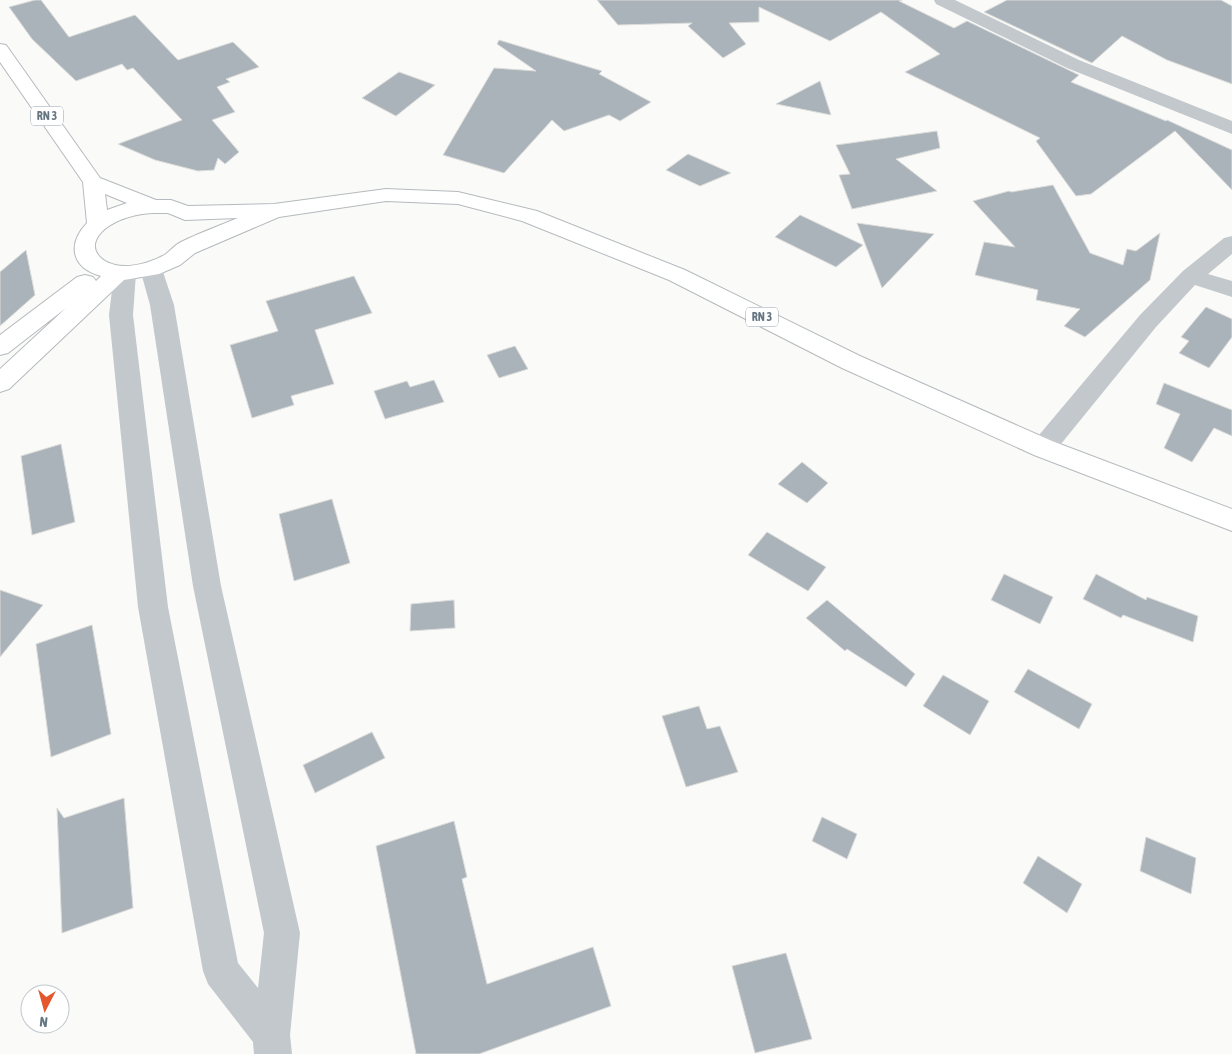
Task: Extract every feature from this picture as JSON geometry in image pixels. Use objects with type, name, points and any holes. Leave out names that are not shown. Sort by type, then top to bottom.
[{"type":"main road","name":"RN 3","points":[[0,49],[93,182],[98,224]]},
{"type":"main road","points":[[93,182],[153,206]]},
{"type":"main road","name":"RN 3","points":[[185,213],[274,211],[386,194],[458,198],[529,216],[677,275],[851,362],[1042,448],[1232,520]]},
{"type":"main road","points":[[0,346],[124,271],[172,260],[187,248],[194,234],[192,223],[185,213],[171,207],[134,208],[115,214],[98,224],[87,236],[84,249],[89,261],[124,271]]},
{"type":"main road","name":"RN 3","points":[[187,248],[274,211]]},
{"type":"main road","points":[[0,383],[124,271]]},
{"type":"street","points":[[942,0],[1073,64],[1202,114],[1232,128]]},
{"type":"street","points":[[1042,448],[1102,374],[1191,276],[1232,243]]},
{"type":"street","points":[[124,271],[121,314],[153,607],[221,971],[272,1045]]},
{"type":"street","points":[[124,271],[162,304],[207,586],[282,933],[272,1045]]},
{"type":"street","points":[[1191,276],[1232,289]]},
{"type":"building","points":[[41,0],[69,37],[135,15],[178,60],[233,42],[259,67],[226,79],[230,82],[217,87],[235,112],[212,120],[239,152],[225,164],[218,158],[214,170],[198,171],[155,160],[118,144],[182,120],[133,68],[127,70],[122,64],[76,81],[32,39],[9,7]]},
{"type":"building","points":[[597,0],[902,0],[899,1],[954,28],[967,21],[1079,75],[1071,82],[1167,120],[1232,150],[1232,190],[1175,131],[1091,194],[1076,196],[1036,141],[1040,138],[905,72],[940,54],[881,12],[830,41],[759,7],[759,22],[729,23],[746,44],[723,58],[688,26],[692,23],[618,25]]},
{"type":"building","points":[[1007,0],[1221,0],[1232,6],[1232,84],[1167,60],[1122,36],[1092,63],[984,12]]},
{"type":"building","points":[[499,40],[602,71],[599,74],[651,102],[620,121],[609,115],[564,131],[552,120],[504,173],[443,155],[494,68],[536,71],[497,44]]},
{"type":"building","points":[[399,72],[435,85],[396,116],[362,98]]},
{"type":"building","points":[[820,81],[831,115],[776,104]]},
{"type":"building","points":[[937,131],[940,148],[896,159],[937,191],[852,209],[839,175],[850,174],[836,145]]},
{"type":"building","points":[[688,154],[731,173],[700,186],[666,170]]},
{"type":"building","points":[[1053,185],[1090,253],[1123,265],[1127,249],[1136,251],[1160,233],[1150,280],[1085,337],[1064,326],[1080,309],[1036,300],[1038,290],[975,275],[984,242],[1015,247],[973,201],[1009,191]]},
{"type":"building","points":[[800,215],[863,245],[836,267],[775,237]]},
{"type":"building","points":[[857,223],[934,234],[882,288]]},
{"type":"building","points":[[26,250],[35,295],[0,326],[0,272]]},
{"type":"building","points":[[354,276],[372,313],[315,330],[334,384],[291,396],[294,405],[252,418],[230,345],[278,331],[266,301]]},
{"type":"building","points":[[1206,307],[1232,319],[1232,337],[1209,368],[1179,353],[1189,341],[1181,337]]},
{"type":"building","points":[[515,346],[528,369],[499,378],[487,355]]},
{"type":"building","points":[[434,380],[444,402],[385,419],[374,391],[407,381],[410,387]]},
{"type":"building","points":[[1164,383],[1232,410],[1232,436],[1214,428],[1192,462],[1164,448],[1180,414],[1156,404]]},
{"type":"building","points":[[61,444],[75,522],[32,535],[21,456]]},
{"type":"building","points":[[802,462],[828,483],[807,503],[778,484]]},
{"type":"building","points":[[332,499],[350,563],[294,581],[279,514]]},
{"type":"building","points":[[767,532],[826,567],[808,591],[748,555]]},
{"type":"building","points":[[1004,574],[1053,597],[1040,624],[991,600]]},
{"type":"building","points":[[1096,574],[1146,600],[1147,597],[1198,616],[1193,642],[1123,615],[1121,618],[1083,599]]},
{"type":"building","points":[[0,590],[43,605],[0,657]]},
{"type":"building","points":[[454,600],[455,628],[410,631],[411,604]]},
{"type":"building","points":[[827,600],[915,674],[906,687],[847,649],[845,651],[806,618]]},
{"type":"building","points":[[92,625],[111,734],[51,757],[36,644]]},
{"type":"building","points":[[1028,669],[1092,704],[1079,729],[1014,692]]},
{"type":"building","points":[[943,675],[989,701],[970,735],[923,706]]},
{"type":"building","points":[[699,706],[707,729],[720,726],[738,772],[686,787],[662,716]]},
{"type":"building","points":[[372,732],[385,758],[315,793],[303,765]]},
{"type":"building","points":[[124,798],[133,908],[62,933],[57,808],[64,818]]},
{"type":"building","points":[[822,817],[857,834],[847,859],[812,841]]},
{"type":"building","points":[[454,821],[467,877],[462,879],[487,984],[593,947],[611,1006],[479,1054],[416,1054],[376,846]]},
{"type":"building","points":[[1146,837],[1196,858],[1191,894],[1140,871]]},
{"type":"building","points":[[1038,856],[1082,884],[1067,913],[1023,883]]},
{"type":"building","points":[[786,953],[812,1039],[755,1053],[732,966]]}]
